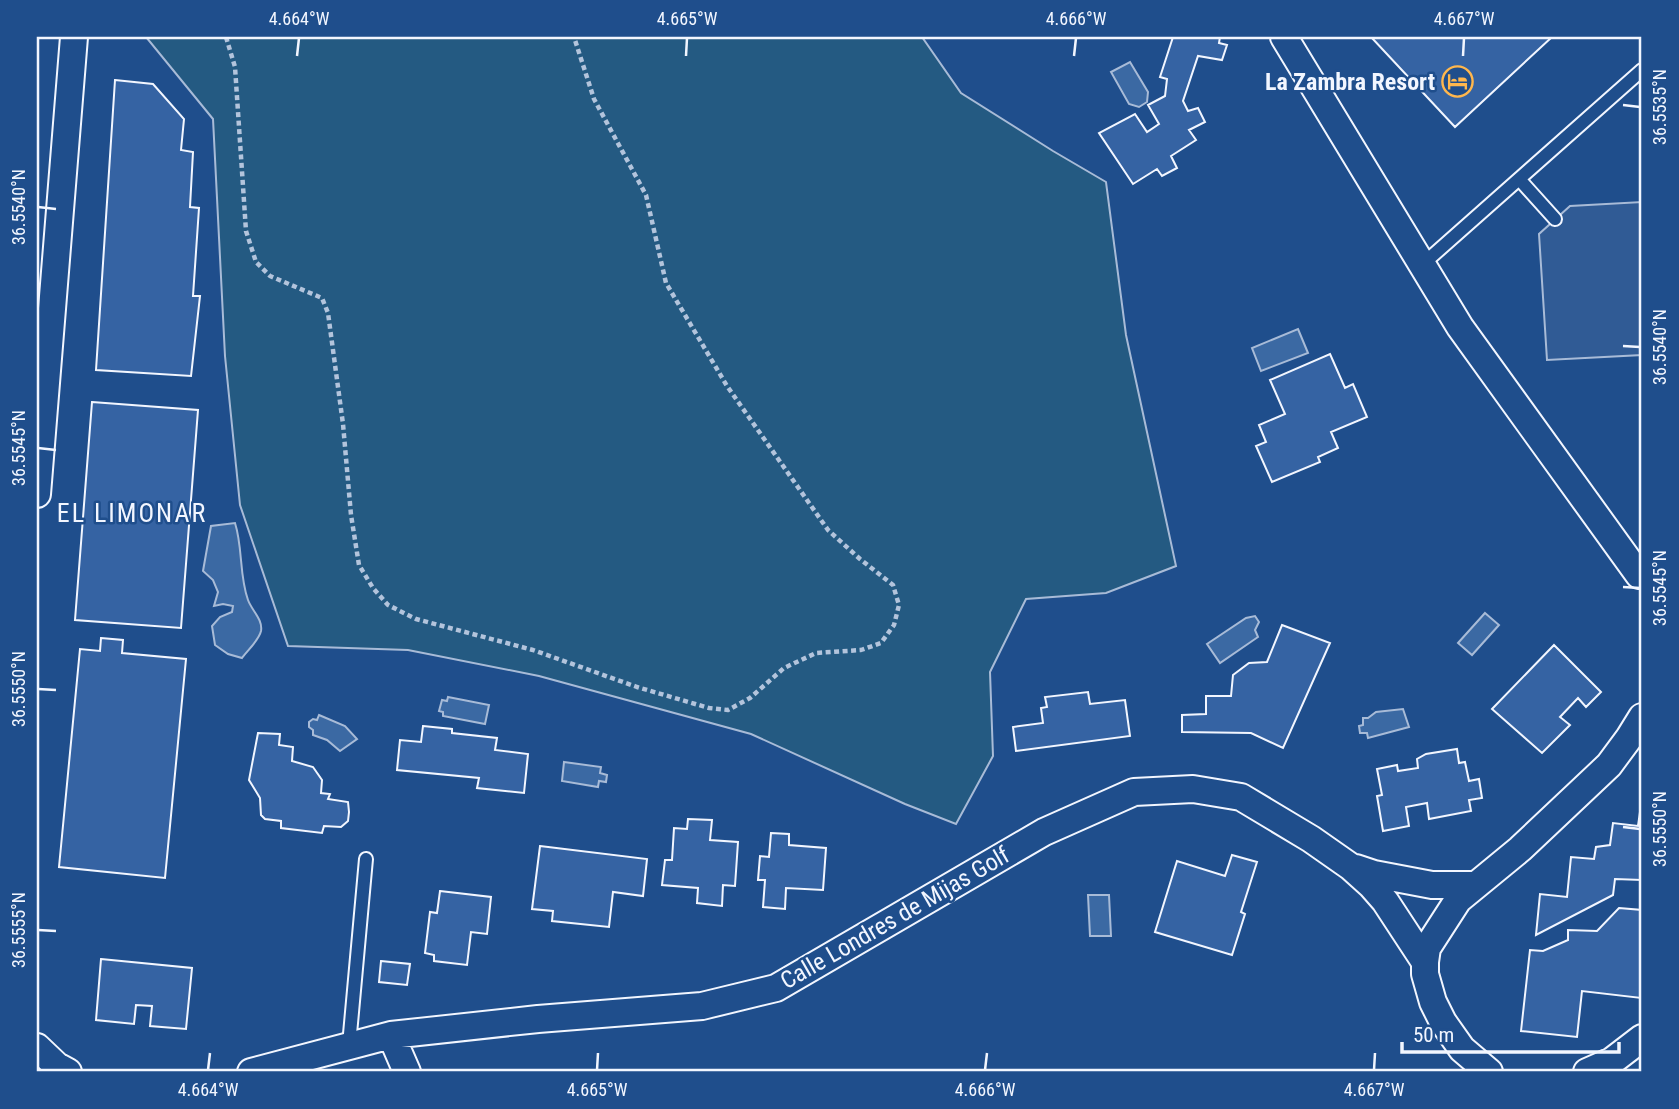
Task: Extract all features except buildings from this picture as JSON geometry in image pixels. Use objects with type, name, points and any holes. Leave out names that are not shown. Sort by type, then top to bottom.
[{"type":"street","points":[[37,494],[74,37]]},
{"type":"street","points":[[1284,37],[1460,327],[1641,578]]},
{"type":"street","points":[[1489,1072],[1462,1049],[1433,1002],[1425,974],[1427,948],[1458,900],[1520,849],[1609,765],[1642,718]]},
{"type":"street","name":"Calle Londres de Mijas Golf","points":[[251,1072],[391,1035],[702,1006],[776,988],[1044,832],[1134,792],[1193,789],[1241,797],[1311,839],[1351,867],[1371,885],[1385,901],[1424,962]]},
{"type":"street","points":[[1351,867],[1432,885],[1475,885]]},
{"type":"street","points":[[391,1035],[407,1072]]},
{"type":"street","points":[[1587,1072],[1612,1060],[1642,1038]]},
{"type":"street","points":[[37,1047],[57,1066],[68,1072]]},
{"type":"lane","points":[[1423,264],[1642,70]]},
{"type":"lane","points":[[1519,179],[1555,219]]},
{"type":"lane","points":[[349,1045],[366,859]]},
{"type":"path","points":[[226,37],[235,67],[246,231],[256,262],[270,276],[322,298],[328,313],[359,565],[373,588],[388,605],[416,619],[533,650],[637,687],[709,708],[728,710],[750,698],[784,668],[816,653],[861,649],[881,643],[894,625],[899,605],[893,585],[828,530],[727,386],[666,283],[646,195],[594,99],[574,37]]},
{"type":"shaded area","points":[[146,37],[922,37],[961,93],[1106,182],[1126,335],[1176,566],[1106,593],[1026,599],[990,672],[993,756],[956,824],[905,804],[751,734],[539,676],[408,650],[288,646],[240,505],[225,356],[213,119]]},
{"type":"shaded area","points":[[1130,62],[1148,92],[1147,102],[1139,107],[1129,104],[1111,72]]},
{"type":"shaded area","points":[[1642,202],[1642,355],[1547,360],[1539,234],[1570,206]]},
{"type":"shaded area","points":[[1298,329],[1308,353],[1261,371],[1252,348]]},
{"type":"shaded area","points":[[235,523],[245,591],[261,627],[258,638],[242,658],[228,654],[215,645],[212,626],[220,617],[232,612],[233,606],[214,606],[218,592],[213,580],[203,571],[211,526]]},
{"type":"shaded area","points":[[1485,613],[1499,625],[1472,655],[1458,643]]},
{"type":"shaded area","points":[[1255,616],[1259,622],[1255,630],[1258,637],[1220,663],[1207,644],[1246,618]]},
{"type":"shaded area","points":[[448,697],[489,705],[485,724],[443,716],[443,712],[439,711],[442,700],[447,701]]},
{"type":"shaded area","points":[[1403,709],[1409,727],[1368,738],[1367,733],[1360,733],[1359,726],[1363,725],[1363,718],[1376,712]]},
{"type":"shaded area","points":[[319,715],[345,726],[357,739],[340,751],[327,740],[313,735],[309,722],[317,720]]},
{"type":"shaded area","points":[[564,762],[601,767],[600,773],[607,775],[606,782],[599,781],[598,787],[562,781]]},
{"type":"shaded area","points":[[1088,895],[1109,895],[1111,936],[1090,936]]},
{"type":"place","name":"La Zambra Resort","points":[[1458,82]]},
{"type":"district","name":"EL LIMONAR","points":[[132,513]]}]
